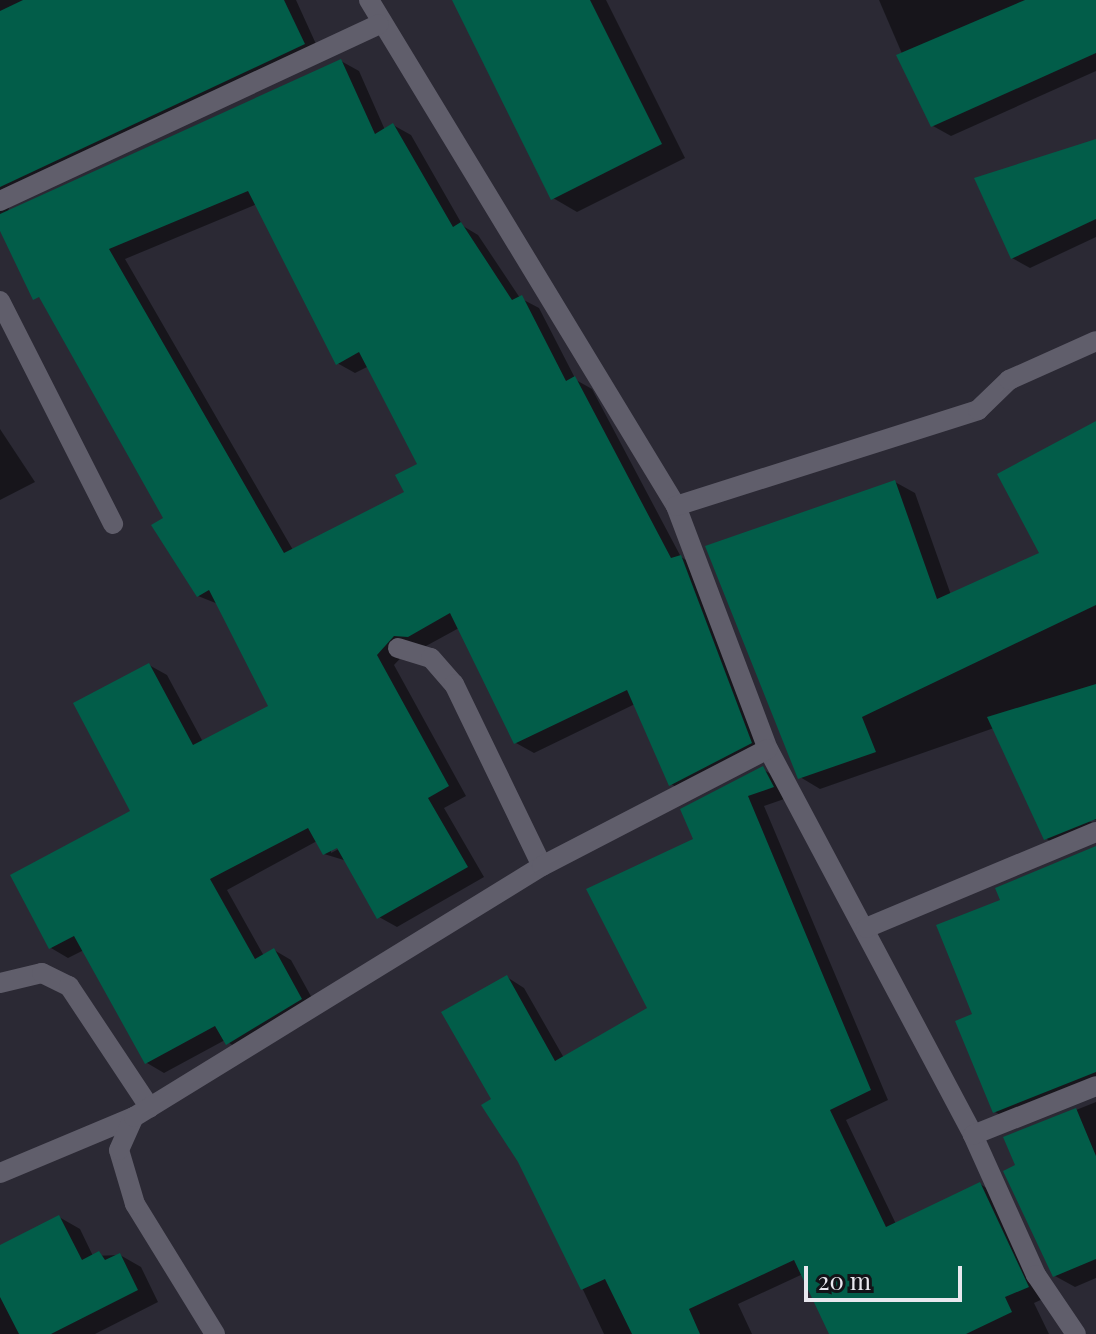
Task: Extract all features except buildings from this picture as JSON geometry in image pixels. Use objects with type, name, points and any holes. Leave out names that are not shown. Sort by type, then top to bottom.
[{"type":"street","points":[[369,0],[379,24],[676,506],[768,749],[866,928],[973,1135],[1036,1275],[1076,1334]]},
{"type":"street","points":[[0,201],[379,24]]},
{"type":"street","points":[[0,301],[113,524]]},
{"type":"street","points":[[676,506],[978,410],[1009,380],[1096,341]]},
{"type":"street","points":[[398,648],[431,658],[454,684],[542,866]]},
{"type":"street","points":[[0,1173],[142,1112],[542,866],[768,749]]},
{"type":"street","points":[[866,928],[1096,832]]},
{"type":"street","points":[[0,983],[42,973],[69,986],[142,1112]]},
{"type":"street","points":[[973,1135],[1096,1086]]},
{"type":"street","points":[[142,1112],[119,1150],[135,1204],[215,1334]]}]
